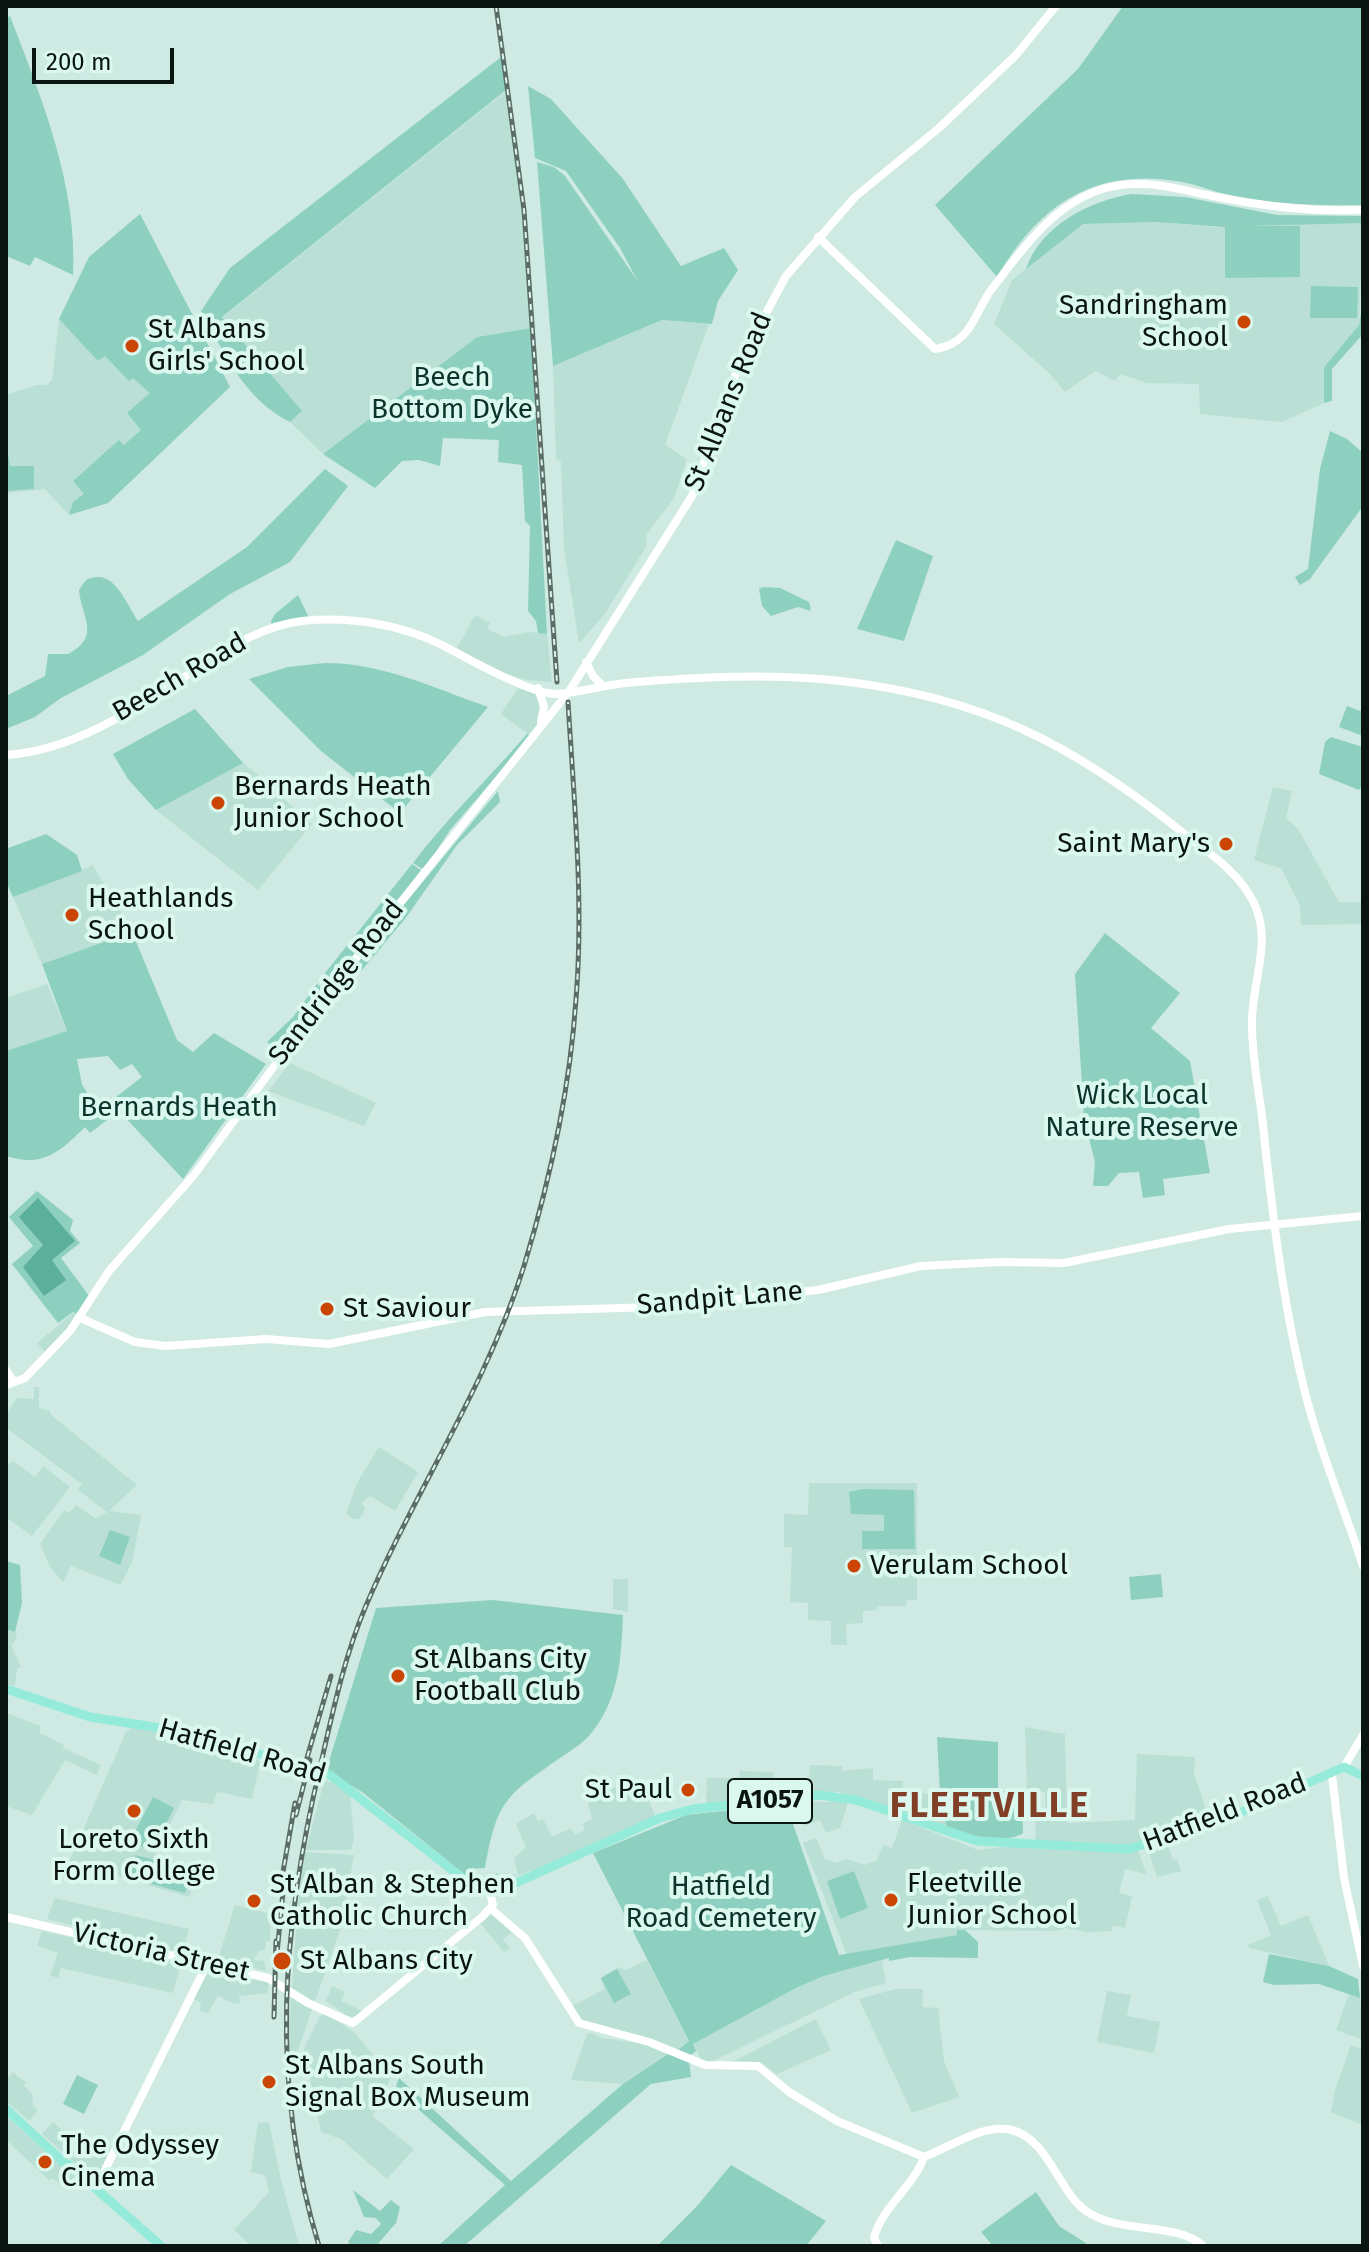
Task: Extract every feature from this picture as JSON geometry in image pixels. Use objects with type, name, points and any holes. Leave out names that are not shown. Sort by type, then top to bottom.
[{"type":"main road","name":"Hatfield Road","points":[[6,1689],[23,1692],[90,1717],[179,1730],[325,1772],[348,1785],[469,1883],[489,1889],[509,1886],[660,1818],[693,1809],[825,1795],[856,1800],[966,1839],[1129,1849],[1247,1810],[1332,1775],[1344,1767],[1363,1776]]},
{"type":"main road","points":[[6,2109],[161,2246]]},
{"type":"street","name":"St Albans Road","points":[[572,688],[692,496],[742,357],[778,289],[818,237],[876,177],[939,128],[1016,55],[1056,6]]},
{"type":"street","points":[[818,237],[935,349],[945,347],[968,331],[989,293],[1053,215],[1102,189],[1159,184],[1273,207],[1363,210]]},
{"type":"street","name":"Beech Road","points":[[6,755],[46,749],[66,742],[148,699],[237,642],[292,622],[354,621],[396,628],[438,643],[504,677],[538,688],[553,690],[764,676],[864,684],[945,699],[1004,719],[1057,745],[1166,819],[1239,878],[1259,915],[1263,937],[1252,1023],[1291,1332],[1325,1461],[1363,1566]]},
{"type":"street","points":[[586,662],[602,685]]},
{"type":"street","points":[[538,688],[544,707],[539,729]]},
{"type":"street","name":"Sandridge Road","points":[[10,1384],[27,1376],[80,1318],[109,1271],[194,1175],[322,1001],[572,688]]},
{"type":"street","name":"Sandpit Lane","points":[[80,1318],[135,1342],[182,1347],[266,1339],[329,1344],[491,1311],[656,1307],[818,1290],[921,1266],[1064,1263],[1157,1246],[1203,1233],[1276,1222],[1363,1216]]},
{"type":"street","points":[[6,1370],[10,1384]]},
{"type":"street","points":[[1344,1767],[1363,1735]]},
{"type":"street","points":[[1332,1775],[1342,1865],[1363,1966]]},
{"type":"street","points":[[489,1889],[490,1908],[525,1938],[579,2023],[649,2042],[705,2065],[758,2066],[793,2095],[837,2121],[924,2157]]},
{"type":"street","name":"Victoria Street","points":[[6,1917],[268,1978],[306,2002],[353,2023],[360,2021],[375,2004],[407,1982],[490,1908]]},
{"type":"street","points":[[96,2188],[207,1964]]},
{"type":"street","points":[[878,2246],[874,2238],[880,2219],[918,2170],[924,2157],[988,2130],[1017,2132],[1032,2143],[1088,2213],[1130,2228],[1187,2236],[1203,2246]]},
{"type":"shaded area","points":[[505,92],[518,169],[531,328],[477,337],[323,454],[290,422],[301,411],[223,317]]},
{"type":"shaded area","name":"St Albans Girls' School","points":[[140,214],[230,387],[108,503],[69,515],[45,489],[6,493],[6,395],[36,385],[47,385],[52,380],[59,319],[89,257]]},
{"type":"shaded area","name":"Sandringham School","points":[[1155,222],[1215,227],[1307,222],[1363,223],[1359,325],[1324,367],[1324,403],[1282,422],[1200,414],[1199,384],[1147,383],[1120,374],[1115,381],[1095,371],[1065,392],[1049,373],[994,324],[1012,280],[1073,230],[1083,224]]},
{"type":"shaded area","points":[[662,320],[709,324],[665,445],[687,459],[674,498],[647,534],[646,547],[604,615],[579,643],[564,548],[561,462],[556,459],[553,366]]},
{"type":"shaded area","points":[[475,615],[490,623],[487,629],[504,637],[530,632],[547,634],[552,682],[528,680],[499,672],[457,648]]},
{"type":"shaded area","points":[[518,688],[535,694],[541,702],[540,717],[532,737],[501,714]]},
{"type":"shaded area","name":"Bernards Heath Junior School","points":[[195,709],[234,754],[312,824],[258,890],[156,810],[128,779],[113,754]]},
{"type":"shaded area","points":[[1273,787],[1292,791],[1286,818],[1298,829],[1339,902],[1363,902],[1363,924],[1301,925],[1300,905],[1281,868],[1254,860]]},
{"type":"shaded area","name":"Heathlands School","points":[[46,834],[77,855],[82,870],[93,865],[132,932],[42,964],[6,881],[6,849]]},
{"type":"shaded area","points":[[47,984],[67,1031],[6,1052],[6,998]]},
{"type":"shaded area","points":[[290,1063],[376,1103],[364,1126],[268,1091]]},
{"type":"shaded area","points":[[38,1198],[75,1241],[52,1260],[66,1280],[44,1296],[23,1267],[43,1245],[19,1217]]},
{"type":"shaded area","points":[[73,1313],[79,1316],[46,1353],[37,1343]]},
{"type":"shaded area","points":[[34,1387],[39,1387],[39,1408],[50,1411],[137,1485],[109,1511],[141,1515],[132,1563],[120,1585],[71,1566],[63,1582],[50,1567],[40,1544],[64,1510],[69,1513],[76,1505],[96,1519],[107,1512],[78,1490],[82,1484],[6,1428],[6,1414],[17,1398],[34,1399]]},
{"type":"shaded area","points":[[379,1447],[418,1472],[395,1511],[370,1496],[361,1504],[365,1507],[363,1514],[359,1519],[354,1519],[346,1514],[357,1483]]},
{"type":"shaded area","points":[[13,1461],[35,1477],[43,1466],[70,1487],[32,1536],[6,1517],[6,1466]]},
{"type":"shaded area","name":"Verulam School","points":[[809,1483],[917,1483],[917,1600],[907,1600],[906,1606],[877,1606],[877,1610],[863,1611],[863,1623],[846,1624],[847,1645],[831,1645],[831,1621],[808,1620],[808,1603],[790,1602],[792,1547],[784,1547],[784,1514],[808,1515]]},
{"type":"shaded area","points":[[613,1579],[628,1579],[628,1612],[613,1609]]},
{"type":"shaded area","points":[[6,1629],[15,1632],[17,1638],[11,1645],[21,1667],[17,1669],[15,1686],[6,1684]]},
{"type":"shaded area","points":[[6,1713],[40,1726],[40,1733],[64,1745],[63,1748],[101,1765],[97,1775],[65,1760],[32,1815],[6,1806]]},
{"type":"shaded area","name":"Loreto Sixth Form College","points":[[132,1727],[180,1732],[257,1758],[260,1763],[252,1799],[217,1792],[213,1804],[182,1800],[155,1855],[200,1870],[189,1897],[69,1862],[126,1732]]},
{"type":"shaded area","points":[[1025,1727],[1065,1734],[1067,1823],[1135,1820],[1137,1754],[1195,1757],[1194,1774],[1210,1821],[1164,1834],[1173,1860],[1177,1859],[1181,1871],[1157,1877],[1147,1847],[1138,1849],[1146,1874],[1125,1869],[1119,1893],[1132,1896],[1125,1928],[1113,1925],[1111,1931],[1087,1932],[1065,1928],[1056,1931],[958,1930],[957,1935],[847,1955],[803,1843],[816,1838],[825,1859],[836,1863],[847,1859],[865,1865],[877,1860],[883,1845],[892,1848],[902,1820],[978,1850],[1036,1843],[1035,1818],[1046,1817],[1045,1792],[1027,1791]]},
{"type":"shaded area","points":[[810,1765],[842,1766],[843,1771],[873,1768],[873,1780],[903,1781],[902,1793],[940,1794],[947,1830],[839,1792],[808,1791]]},
{"type":"shaded area","points":[[740,1771],[773,1772],[774,1799],[706,1806],[707,1778],[739,1778]]},
{"type":"shaded area","points":[[631,1778],[634,1789],[647,1795],[655,1816],[550,1864],[497,1883],[495,1873],[518,1875],[514,1858],[526,1847],[516,1824],[534,1813],[538,1821],[543,1819],[552,1837],[571,1828],[575,1835],[585,1830],[582,1824],[592,1819],[588,1803]]},
{"type":"shaded area","points":[[324,1781],[337,1783],[350,1794],[354,1838],[351,1850],[306,1850]]},
{"type":"shaded area","points":[[796,1802],[848,1802],[840,1828],[826,1833],[820,1820],[804,1826]]},
{"type":"shaded area","points":[[305,1852],[354,1855],[341,1927],[297,2053],[291,2052],[288,2043],[298,1902]]},
{"type":"shaded area","points":[[1268,1896],[1281,1926],[1308,1915],[1329,1966],[1249,1948],[1248,1945],[1271,1935],[1257,1900]]},
{"type":"shaded area","points":[[55,1898],[189,1929],[182,1953],[47,1919]]},
{"type":"shaded area","points":[[235,1905],[271,1914],[270,1941],[266,1941],[265,1950],[258,1951],[254,1960],[264,1961],[266,1971],[218,1959]]},
{"type":"shaded area","points":[[493,1913],[514,1931],[503,1939],[510,1948],[504,1952],[480,1923]]},
{"type":"shaded area","points":[[42,1931],[181,1962],[173,1993],[61,1968],[58,1978],[50,1975],[58,1953],[37,1946]]},
{"type":"shaded area","points":[[647,1960],[689,2041],[678,2050],[581,2020],[570,2007],[605,1989],[600,1978],[619,1967],[626,1970]]},
{"type":"shaded area","points":[[882,1960],[886,1983],[855,1992],[711,2062],[701,2059],[693,2044],[796,1988],[824,1976]]},
{"type":"shaded area","points":[[210,1969],[269,1983],[267,1993],[239,1996],[240,2003],[234,2004],[218,1996],[208,2013],[200,2010],[201,2003],[193,1999]]},
{"type":"shaded area","points":[[332,1986],[345,1992],[341,2001],[362,2011],[358,2016],[349,2017],[326,2001]]},
{"type":"shaded area","points":[[895,1989],[923,1989],[922,2007],[938,2008],[944,2061],[959,2097],[912,2113],[859,1999]]},
{"type":"shaded area","points":[[1107,1991],[1131,1995],[1127,2016],[1160,2022],[1154,2053],[1097,2042]]},
{"type":"shaded area","points":[[1349,1994],[1360,1998],[1363,2040],[1336,2030]]},
{"type":"shaded area","points":[[326,2014],[354,2032],[391,2077],[382,2101],[372,2116],[414,2149],[387,2179],[341,2139],[321,2132],[304,2048],[320,2016]]},
{"type":"shaded area","points":[[816,2019],[831,2050],[777,2074],[760,2062],[730,2063]]},
{"type":"shaded area","points":[[587,2034],[602,2038],[654,2045],[671,2052],[623,2084],[571,2080]]},
{"type":"shaded area","points":[[1351,2045],[1363,2050],[1363,2125],[1331,2112],[1335,2090]]},
{"type":"shaded area","points":[[13,2072],[26,2083],[24,2086],[32,2094],[33,2106],[38,2110],[29,2121],[6,2101],[6,2080]]},
{"type":"shaded area","points":[[6,2116],[75,2177],[68,2188],[52,2178],[50,2181],[6,2140]]},
{"type":"shaded area","points":[[53,2122],[82,2149],[92,2138],[115,2149],[101,2174],[92,2176],[84,2171],[42,2134]]},
{"type":"shaded area","points":[[269,2122],[299,2246],[251,2246],[234,2230],[269,2192],[265,2175],[251,2172],[258,2123]]},
{"type":"green space","points":[[1123,6],[1363,6],[1363,205],[1272,202],[1233,196],[1176,181],[1118,181],[1093,187],[1049,212],[1013,252],[997,277],[935,205],[1078,69]]},
{"type":"green space","points":[[10,16],[55,142],[70,208],[73,275],[35,257],[30,266],[6,256],[6,18]]},
{"type":"green space","points":[[501,57],[506,90],[222,317],[302,411],[290,422],[260,401],[248,388],[201,311],[230,268]]},
{"type":"green space","points":[[528,86],[551,99],[623,179],[681,266],[724,248],[738,270],[718,301],[712,324],[662,320],[553,366],[537,162],[554,167],[565,176],[637,280],[620,248],[566,171],[535,158]]},
{"type":"green space","points":[[1132,194],[1185,197],[1277,215],[1363,216],[1363,223],[1246,226],[1300,226],[1300,277],[1225,278],[1225,227],[1155,222],[1083,224],[1026,269],[1043,240],[1069,218],[1100,202]]},
{"type":"green space","name":"St Albans Girls' School","points":[[140,214],[230,387],[108,503],[69,515],[73,502],[84,494],[73,481],[119,440],[124,445],[141,430],[127,413],[150,393],[133,378],[129,381],[105,356],[98,361],[59,319],[89,257]]},
{"type":"green space","points":[[1311,286],[1358,287],[1357,318],[1310,318]]},
{"type":"green space","points":[[1363,302],[1363,334],[1332,369],[1332,401],[1324,403],[1324,367],[1359,325]]},
{"type":"green space","name":"Beech Bottom Dyke","points":[[531,328],[547,634],[538,633],[536,621],[528,611],[530,526],[525,521],[522,465],[498,462],[499,440],[443,438],[440,466],[419,460],[402,461],[375,488],[323,454],[477,337]]},
{"type":"green space","points":[[1330,431],[1347,439],[1363,453],[1363,506],[1310,579],[1300,585],[1295,577],[1308,569],[1320,469]]},
{"type":"green space","points":[[6,441],[10,466],[34,466],[34,489],[6,491]]},
{"type":"green space","name":"Beech Bottom Dyke","points":[[325,469],[348,486],[290,562],[230,594],[143,655],[61,698],[35,717],[6,729],[6,696],[45,676],[48,654],[68,654],[84,640],[87,625],[79,590],[86,580],[96,577],[112,582],[138,621],[247,547]]},
{"type":"green space","points":[[896,540],[933,556],[904,641],[857,629]]},
{"type":"green space","points":[[780,588],[809,602],[811,611],[798,607],[771,616],[762,606],[759,589]]},
{"type":"green space","points":[[298,595],[310,620],[273,628],[271,621],[275,614]]},
{"type":"green space","points":[[325,663],[388,672],[488,707],[400,813],[321,751],[249,679],[288,667]]},
{"type":"green space","points":[[1347,706],[1363,712],[1363,736],[1339,727]]},
{"type":"green space","points":[[195,709],[243,763],[156,810],[128,779],[113,754]]},
{"type":"green space","points":[[527,734],[531,736],[450,830],[424,870],[413,863],[440,830]]},
{"type":"green space","points":[[1331,737],[1363,747],[1363,786],[1359,790],[1319,774],[1325,742]]},
{"type":"green space","points":[[498,791],[500,802],[457,845],[405,919],[341,995],[337,989],[345,976]]},
{"type":"green space","points":[[46,834],[77,855],[82,871],[13,897],[6,881],[6,849]]},
{"type":"green space","points":[[412,864],[422,871],[330,984],[318,982]]},
{"type":"green space","name":"Bernards Heath","points":[[132,932],[177,1040],[193,1052],[214,1033],[266,1064],[183,1179],[119,1111],[90,1133],[85,1127],[59,1150],[40,1159],[6,1156],[6,1051],[67,1031],[42,964]],"holes":[[[108,1056],[120,1070],[132,1064],[142,1077],[99,1110],[82,1085],[77,1059]]]},
{"type":"green space","name":"Wick Local Nature Reserve","points":[[1105,933],[1180,993],[1151,1028],[1190,1061],[1210,1173],[1163,1179],[1165,1195],[1143,1198],[1139,1172],[1119,1173],[1108,1186],[1093,1186],[1095,1162],[1084,1118],[1075,974]]},
{"type":"green space","points":[[317,984],[327,991],[279,1052],[267,1042],[293,1017]]},
{"type":"green space","points":[[37,1191],[73,1220],[70,1231],[80,1243],[61,1258],[90,1297],[79,1315],[73,1312],[58,1323],[12,1264],[33,1246],[9,1217]]},
{"type":"green space","points":[[863,1489],[914,1490],[915,1549],[862,1549],[862,1531],[884,1531],[884,1515],[851,1514],[849,1492]]},
{"type":"green space","points":[[110,1530],[130,1537],[120,1565],[99,1556]]},
{"type":"green space","points":[[6,1561],[20,1565],[22,1603],[15,1632],[6,1629]]},
{"type":"green space","points":[[1161,1574],[1163,1597],[1131,1600],[1129,1577]]},
{"type":"green space","points":[[493,1600],[623,1615],[621,1646],[614,1690],[602,1718],[582,1742],[527,1782],[506,1802],[494,1828],[485,1868],[471,1869],[468,1877],[362,1792],[326,1771],[376,1608]]},
{"type":"green space","points":[[937,1737],[998,1742],[998,1791],[1022,1791],[1023,1833],[996,1838],[947,1830],[940,1794]]},
{"type":"green space","points":[[153,1797],[174,1808],[152,1852],[130,1841]]},
{"type":"green space","name":"Hatfield Road Cemetery","points":[[786,1804],[839,1955],[957,1935],[957,1930],[965,1930],[978,1942],[978,1958],[910,1957],[889,1961],[889,1958],[824,1976],[693,2044],[696,2051],[691,2055],[678,2050],[689,2041],[593,1853],[686,1815]]},
{"type":"green space","points":[[135,1855],[192,1869],[185,1893],[129,1878]]},
{"type":"green space","points":[[854,1871],[868,1908],[840,1919],[827,1881]]},
{"type":"green space","points":[[1269,1954],[1329,1966],[1358,1979],[1360,1998],[1319,1984],[1274,1985],[1263,1982]]},
{"type":"green space","points":[[617,1969],[631,1994],[614,2003],[601,1978]]},
{"type":"green space","points":[[671,2052],[689,2061],[691,2077],[651,2084],[464,2246],[438,2246],[505,2185],[395,2089],[399,2078],[511,2181],[623,2084]]},
{"type":"green space","points":[[77,2075],[98,2085],[84,2114],[63,2104]]},
{"type":"green space","points":[[731,2165],[826,2221],[806,2246],[657,2246],[697,2206]]},
{"type":"green space","points":[[353,2190],[380,2211],[391,2200],[400,2207],[396,2223],[376,2246],[351,2246],[348,2242],[356,2230],[371,2234],[381,2224],[376,2218],[364,2217]]},
{"type":"green space","points":[[1036,2192],[1059,2226],[1086,2243],[1084,2246],[993,2246],[981,2232]]},
{"type":"railway","points":[[496,6],[524,210],[557,682]]},
{"type":"railway","points":[[319,2246],[303,2185],[287,2064],[290,1945],[297,1885],[330,1724],[358,1627],[384,1565],[490,1355],[524,1266],[550,1167],[569,1067],[578,962],[577,850],[568,702]]},
{"type":"railway","points":[[304,1768],[331,1676]]},
{"type":"railway","points":[[296,1815],[310,1760]]},
{"type":"railway","points":[[280,1889],[295,1803]]},
{"type":"railway","points":[[277,1953],[284,1882]]},
{"type":"railway","points":[[274,2017],[276,1941]]},
{"type":"place","name":"Sandringham School","points":[[1244,322]]},
{"type":"place","name":"St Albans Girls' School","points":[[132,346]]},
{"type":"place","name":"Bernards Heath Junior School","points":[[218,803]]},
{"type":"place","name":"Saint Mary's","points":[[1226,844]]},
{"type":"place","name":"Heathlands School","points":[[72,915]]},
{"type":"place","name":"St Saviour","points":[[327,1309]]},
{"type":"place","name":"Verulam School","points":[[854,1566]]},
{"type":"place","name":"St Albans City Football Club","points":[[398,1676]]},
{"type":"place","name":"St Paul","points":[[688,1790]]},
{"type":"place","name":"Loreto Sixth Form College","points":[[134,1811]]},
{"type":"place","name":"Fleetville Junior School","points":[[891,1900]]},
{"type":"place","name":"St Alban & Stephen Catholic Church","points":[[254,1901]]},
{"type":"place","name":"St Albans City","points":[[282,1961]]},
{"type":"place","name":"St Albans South Signal Box Museum","points":[[269,2082]]},
{"type":"place","name":"The Odyssey Cinema","points":[[45,2162]]},
{"type":"district","name":"FLEETVILLE","points":[[990,1807]]}]
